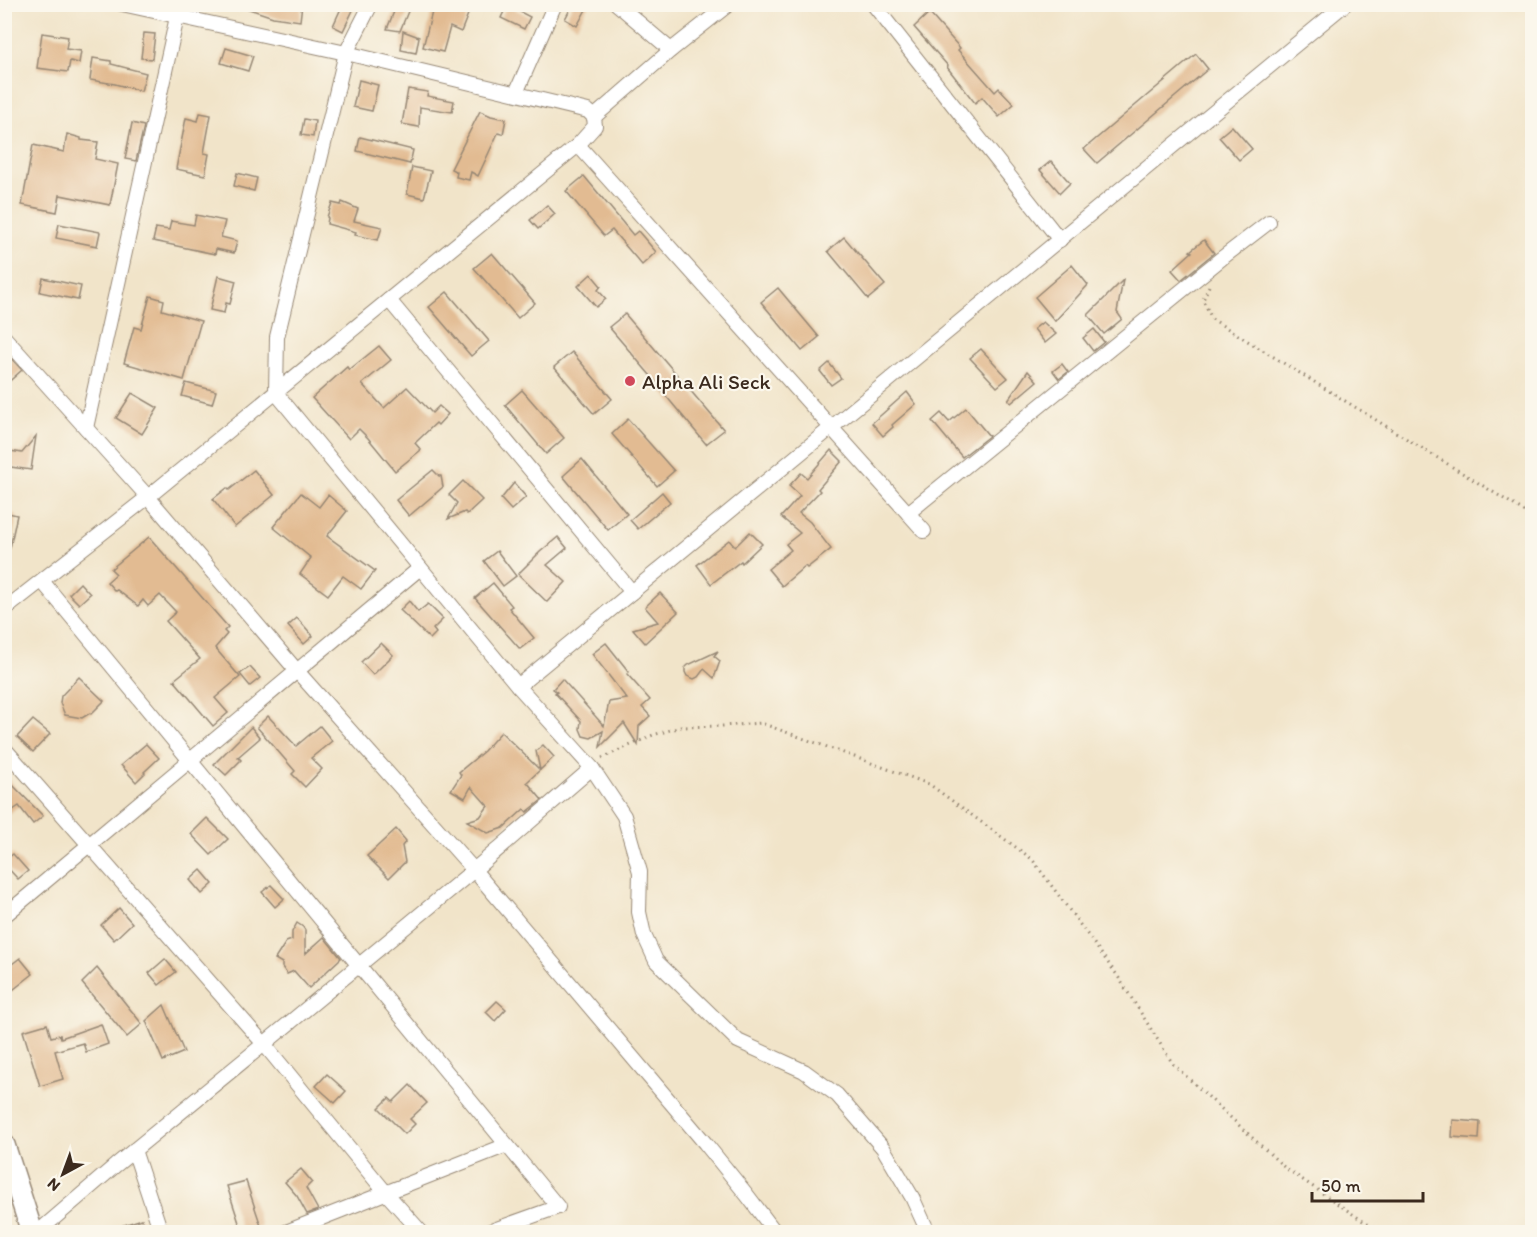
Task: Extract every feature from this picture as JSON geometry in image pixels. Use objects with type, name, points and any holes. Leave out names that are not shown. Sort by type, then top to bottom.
[{"type":"main road","points":[[4,1145],[32,1233]]},
{"type":"street","points":[[4,610],[148,497],[579,145],[595,126],[594,117],[588,111],[180,11],[122,4]]},
{"type":"street","points":[[371,4],[346,53],[277,338],[276,393],[518,686],[592,768],[624,816],[640,872],[639,912],[645,935],[656,960],[738,1041],[804,1071],[837,1095],[884,1148],[912,1197],[928,1233]]},
{"type":"street","points":[[516,93],[555,4]]},
{"type":"street","points":[[617,4],[671,51]]},
{"type":"street","points":[[594,117],[729,4]]},
{"type":"street","points":[[873,4],[1060,240]]},
{"type":"street","points":[[518,686],[1345,4]]},
{"type":"street","points":[[86,428],[180,11]]},
{"type":"street","points":[[579,145],[924,531]]},
{"type":"street","points":[[908,513],[1269,222]]},
{"type":"street","points":[[389,300],[632,592]]},
{"type":"street","points":[[4,337],[148,497],[297,671],[474,870],[705,1143],[775,1233]]},
{"type":"street","points":[[4,916],[420,568]]},
{"type":"street","points":[[42,580],[558,1207],[488,1233]]},
{"type":"street","points":[[4,748],[264,1044],[421,1233]]},
{"type":"street","points":[[38,1233],[134,1150],[474,870],[592,768]]},
{"type":"street","points":[[286,1233],[507,1145]]},
{"type":"street","points":[[134,1150],[161,1233]]},
{"type":"path","points":[[1222,258],[1203,300],[1212,319],[1533,516]]},
{"type":"path","points":[[592,768],[602,758],[652,735],[681,727],[761,723],[929,784],[1032,859],[1117,975],[1173,1064],[1284,1167],[1379,1233]]},
{"type":"building","points":[[243,4],[302,4],[300,21],[273,17],[243,7]]},
{"type":"building","points":[[343,4],[356,4],[343,31],[333,26]]},
{"type":"building","points":[[397,4],[411,4],[400,31],[387,29]]},
{"type":"building","points":[[434,4],[472,4],[461,32],[450,27],[443,52],[423,47]]},
{"type":"building","points":[[573,4],[589,4],[577,26],[565,19]]},
{"type":"building","points":[[507,5],[530,17],[524,29],[501,18]]},
{"type":"building","points":[[929,13],[995,92],[999,88],[1014,104],[999,117],[982,97],[975,103],[948,66],[914,27]]},
{"type":"building","points":[[403,31],[419,37],[416,53],[401,50]]},
{"type":"building","points":[[42,33],[68,37],[66,49],[81,51],[79,63],[70,61],[68,72],[37,68]]},
{"type":"building","points":[[144,33],[155,34],[152,59],[141,58]]},
{"type":"building","points":[[226,48],[253,56],[248,71],[221,63]]},
{"type":"building","points":[[1196,54],[1208,69],[1097,163],[1084,149]]},
{"type":"building","points":[[93,58],[111,61],[111,64],[146,73],[141,91],[90,80]]},
{"type":"building","points":[[359,80],[378,85],[372,111],[353,107]]},
{"type":"building","points":[[408,89],[428,92],[427,96],[454,101],[452,112],[420,107],[419,127],[402,124]]},
{"type":"building","points":[[480,111],[506,119],[503,134],[498,133],[478,176],[471,172],[469,180],[456,177],[457,172],[451,169]]},
{"type":"building","points":[[200,113],[211,115],[204,153],[209,154],[205,175],[176,169],[186,118],[198,121]]},
{"type":"building","points":[[304,119],[315,121],[313,137],[301,135]]},
{"type":"building","points":[[132,123],[144,126],[136,161],[125,159]]},
{"type":"building","points":[[1232,126],[1252,149],[1239,160],[1219,137]]},
{"type":"building","points":[[67,134],[81,138],[81,140],[98,142],[95,159],[118,164],[110,205],[60,195],[57,212],[22,205],[33,145],[64,152]]},
{"type":"building","points":[[360,137],[413,150],[410,164],[357,151]]},
{"type":"building","points":[[1051,161],[1070,183],[1060,193],[1040,170]]},
{"type":"building","points":[[412,167],[431,171],[424,198],[407,194]]},
{"type":"building","points":[[237,173],[257,178],[254,191],[234,186]]},
{"type":"building","points":[[584,176],[633,235],[638,231],[656,252],[642,265],[612,230],[604,236],[566,191]]},
{"type":"building","points":[[342,202],[358,209],[354,221],[382,227],[378,240],[355,235],[356,232],[327,224],[332,203],[341,205]]},
{"type":"building","points":[[547,205],[555,214],[538,229],[530,220]]},
{"type":"building","points":[[196,215],[225,221],[221,237],[237,241],[234,253],[216,249],[215,254],[153,241],[156,228],[169,230],[171,221],[194,225]]},
{"type":"building","points":[[59,224],[100,232],[97,246],[56,238]]},
{"type":"building","points":[[844,237],[885,285],[868,299],[828,251]]},
{"type":"building","points":[[1204,240],[1214,253],[1181,280],[1172,270]]},
{"type":"building","points":[[492,253],[535,303],[518,318],[474,268]]},
{"type":"building","points":[[1072,265],[1088,285],[1055,321],[1035,297]]},
{"type":"building","points":[[591,274],[601,286],[598,290],[606,299],[596,307],[578,286]]},
{"type":"building","points":[[218,276],[236,281],[230,304],[226,303],[224,313],[210,310]]},
{"type":"building","points":[[43,278],[81,286],[78,300],[40,292]]},
{"type":"building","points":[[1123,280],[1117,312],[1122,319],[1104,334],[1088,315]]},
{"type":"building","points":[[778,288],[819,337],[802,351],[761,302]]},
{"type":"building","points":[[447,292],[489,341],[471,356],[429,307]]},
{"type":"building","points":[[150,296],[164,300],[162,310],[201,321],[184,380],[124,363],[134,327],[141,329]]},
{"type":"building","points":[[625,314],[724,430],[706,444],[609,327]]},
{"type":"building","points":[[1043,322],[1056,334],[1045,343],[1034,329]]},
{"type":"building","points":[[1094,329],[1104,342],[1093,351],[1083,338]]},
{"type":"building","points":[[379,346],[391,360],[362,384],[384,408],[407,387],[432,413],[439,406],[448,414],[415,443],[421,450],[395,471],[359,429],[349,439],[312,398],[347,367],[349,370]]},
{"type":"building","points":[[981,349],[1008,378],[997,387],[970,358]]},
{"type":"building","points":[[4,351],[22,370],[4,386]]},
{"type":"building","points":[[572,352],[612,399],[594,414],[554,367]]},
{"type":"building","points":[[829,363],[841,378],[831,385],[820,371]]},
{"type":"building","points":[[1062,364],[1068,372],[1059,379],[1053,371]]},
{"type":"building","points":[[1028,371],[1037,381],[1011,403],[1008,400]]},
{"type":"building","points":[[186,383],[216,391],[212,404],[182,396]]},
{"type":"building","points":[[522,390],[564,438],[546,454],[505,405]]},
{"type":"building","points":[[907,392],[916,404],[883,436],[872,423]]},
{"type":"building","points":[[132,393],[158,408],[142,434],[116,418]]},
{"type":"building","points":[[966,408],[989,436],[962,457],[932,421],[941,413],[949,422]]},
{"type":"building","points":[[628,419],[674,471],[657,486],[612,434]]},
{"type":"building","points":[[36,436],[31,470],[4,466],[4,450],[22,453]]},
{"type":"building","points":[[831,450],[842,461],[818,489],[820,491],[799,513],[810,522],[831,549],[807,568],[805,566],[782,586],[768,569],[791,550],[786,544],[800,533],[781,517],[800,496],[789,486],[801,473],[807,478]]},
{"type":"building","points":[[582,459],[627,514],[608,530],[563,476]]},
{"type":"building","points":[[254,470],[274,495],[235,527],[213,499],[227,488],[229,490]]},
{"type":"building","points":[[433,470],[441,476],[443,487],[409,516],[396,500]]},
{"type":"building","points":[[463,481],[482,500],[467,514],[465,512],[448,519],[457,503],[449,495]]},
{"type":"building","points":[[514,483],[526,497],[511,510],[501,499]]},
{"type":"building","points":[[662,492],[670,502],[638,529],[630,520]]},
{"type":"building","points":[[301,493],[319,507],[328,495],[347,511],[327,536],[375,571],[361,589],[343,576],[328,595],[300,574],[311,558],[273,527]]},
{"type":"building","points":[[4,512],[17,515],[10,548],[4,548]]},
{"type":"building","points":[[750,532],[762,544],[742,563],[741,561],[711,584],[697,565],[729,540],[735,547]]},
{"type":"building","points":[[149,537],[228,627],[224,631],[227,634],[215,648],[240,677],[215,698],[228,713],[213,726],[174,680],[200,659],[166,621],[176,612],[160,595],[148,606],[143,600],[138,606],[117,590],[115,591],[107,582],[116,574],[111,569]]},
{"type":"building","points":[[558,537],[567,548],[547,565],[566,582],[547,602],[518,574]]},
{"type":"building","points":[[497,551],[516,576],[503,586],[484,561]]},
{"type":"building","points":[[80,583],[90,594],[79,604],[69,594]]},
{"type":"building","points":[[493,583],[512,606],[509,608],[534,638],[520,649],[475,598]]},
{"type":"building","points":[[660,593],[678,612],[645,643],[633,629],[658,622],[645,607]]},
{"type":"building","points":[[409,601],[418,612],[428,604],[443,619],[433,629],[436,633],[430,639],[400,610]]},
{"type":"building","points":[[297,618],[313,636],[304,644],[288,626]]},
{"type":"building","points":[[381,643],[393,655],[373,675],[361,662]]},
{"type":"building","points":[[606,643],[629,672],[627,674],[650,700],[642,707],[650,716],[639,726],[638,745],[624,723],[600,747],[603,731],[591,738],[583,736],[580,729],[581,721],[553,689],[562,679],[604,726],[609,702],[627,699],[592,654]]},
{"type":"building","points":[[718,651],[714,656],[720,661],[714,678],[704,669],[694,679],[687,676],[685,668],[688,665]]},
{"type":"building","points":[[250,667],[260,678],[250,686],[240,674]]},
{"type":"building","points":[[79,677],[104,701],[91,714],[82,718],[65,715],[60,703],[61,696]]},
{"type":"building","points":[[268,716],[296,746],[320,726],[332,741],[311,758],[322,769],[305,787],[292,774],[295,771],[257,727]]},
{"type":"building","points":[[33,720],[50,734],[33,752],[17,737]]},
{"type":"building","points":[[251,727],[260,738],[238,757],[241,760],[226,775],[214,764]]},
{"type":"building","points":[[501,732],[540,770],[527,782],[542,800],[527,812],[524,809],[503,828],[488,833],[467,821],[480,817],[488,806],[471,787],[465,798],[451,790],[461,775],[459,772],[484,751]]},
{"type":"building","points":[[146,744],[159,758],[136,782],[121,765]]},
{"type":"building","points":[[543,745],[554,757],[540,770],[536,751]]},
{"type":"building","points":[[4,776],[43,816],[33,824],[19,806],[4,816]]},
{"type":"building","points":[[207,818],[228,839],[211,855],[191,834]]},
{"type":"building","points":[[396,829],[406,841],[402,846],[405,862],[389,878],[367,856]]},
{"type":"building","points":[[13,854],[28,871],[18,879],[4,864],[4,861]]},
{"type":"building","points":[[201,870],[213,884],[202,894],[190,880]]},
{"type":"building","points":[[271,885],[284,899],[275,907],[262,892]]},
{"type":"building","points":[[119,908],[132,923],[114,940],[101,925]]},
{"type":"building","points":[[297,923],[305,930],[305,954],[324,937],[341,958],[309,988],[294,971],[287,974],[282,963],[275,959],[286,942],[292,940],[292,932]]},
{"type":"building","points":[[20,958],[33,974],[9,993],[4,970]]},
{"type":"building","points":[[165,959],[176,972],[159,985],[149,973]]},
{"type":"building","points":[[97,968],[142,1024],[127,1037],[82,983]]},
{"type":"building","points":[[497,1001],[506,1009],[495,1021],[486,1012]]},
{"type":"building","points":[[164,1005],[184,1052],[163,1061],[146,1021]]},
{"type":"building","points":[[47,1024],[51,1037],[60,1035],[61,1038],[101,1024],[108,1044],[86,1052],[83,1043],[55,1051],[63,1079],[40,1086],[23,1031]]},
{"type":"building","points":[[327,1074],[346,1091],[335,1103],[316,1086]]},
{"type":"building","points":[[410,1085],[427,1103],[410,1119],[415,1124],[405,1134],[379,1108],[389,1098],[393,1102]]},
{"type":"building","points":[[1453,1120],[1480,1122],[1479,1139],[1452,1137]]},
{"type":"building","points":[[301,1169],[312,1182],[306,1188],[318,1210],[307,1214],[297,1196],[285,1182]]},
{"type":"building","points":[[246,1181],[261,1226],[242,1232],[227,1186]]},
{"type":"building","points":[[142,1219],[147,1233],[110,1233],[109,1230]]},
{"type":"place","name":"Alpha Ali Seck","points":[[630,381]]}]
